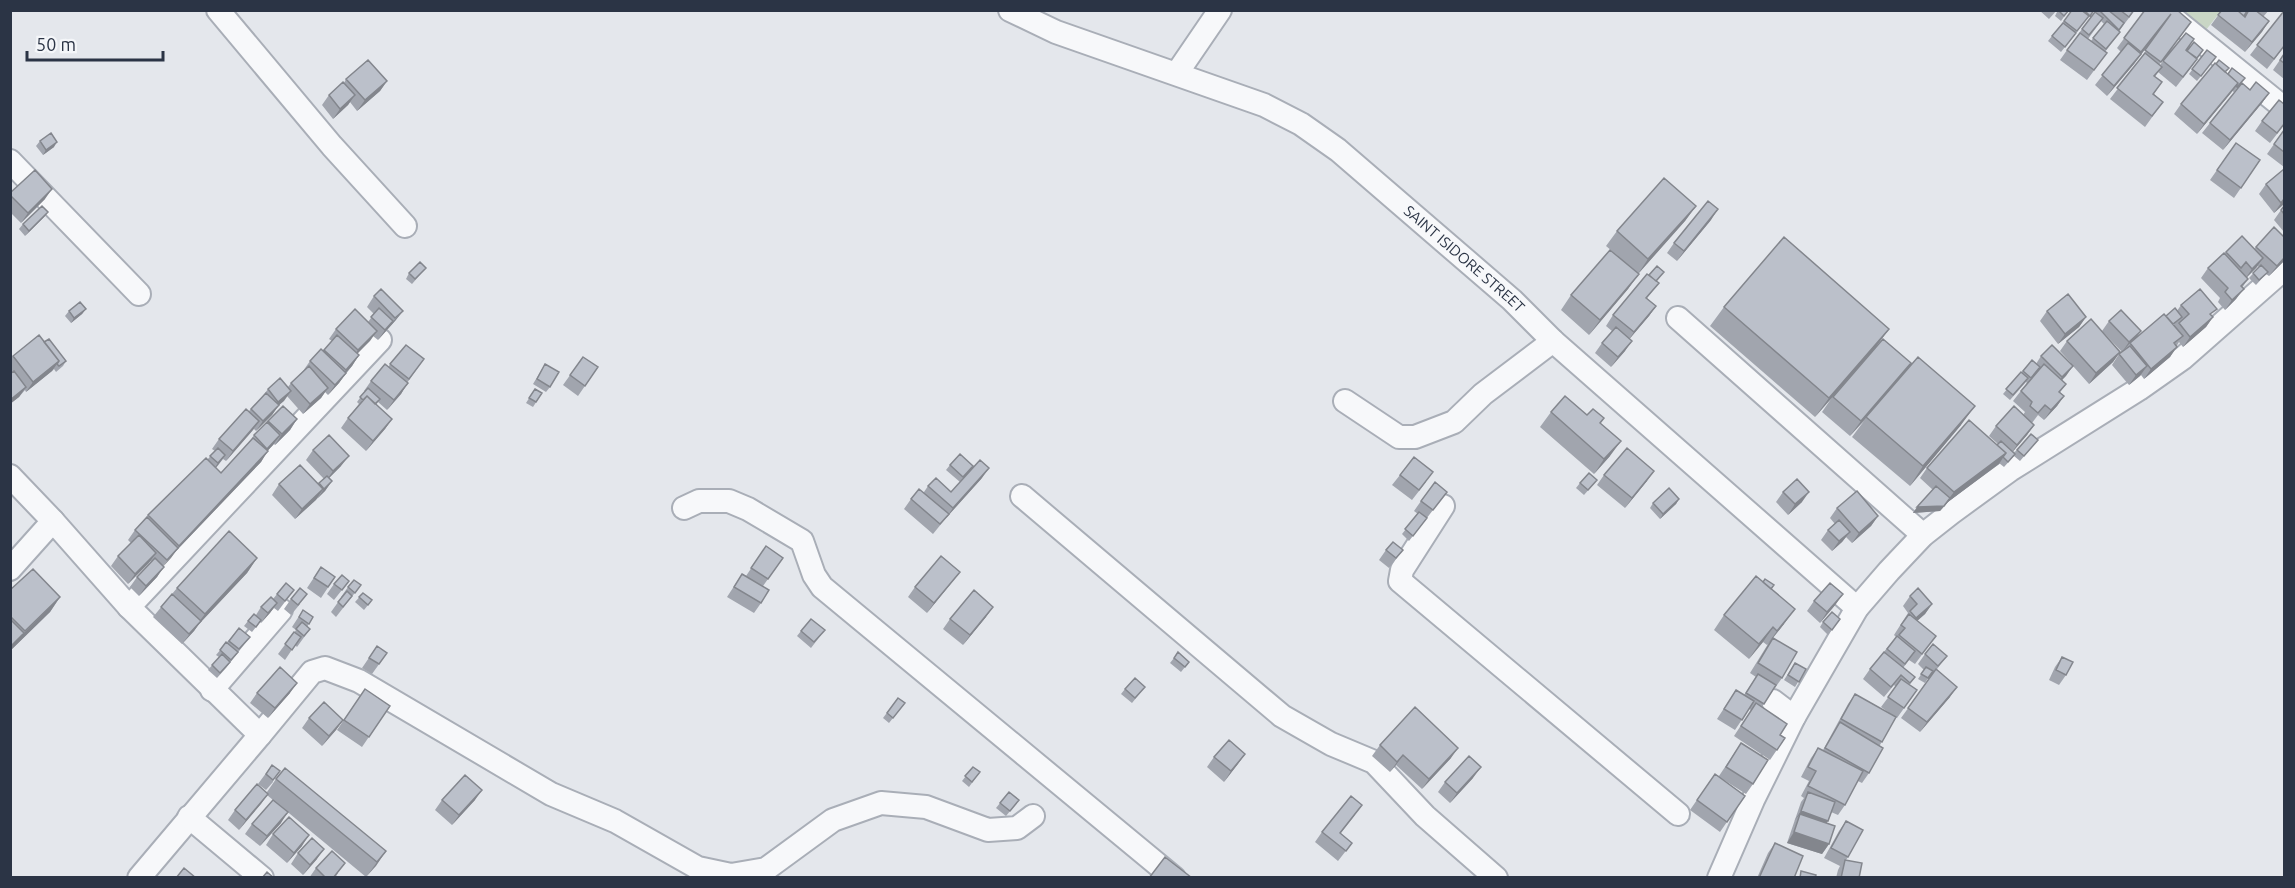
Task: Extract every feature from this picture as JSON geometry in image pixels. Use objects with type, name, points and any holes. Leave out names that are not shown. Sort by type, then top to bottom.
[{"type":"street","points":[[218,10],[332,146],[405,226]]},
{"type":"street","name":"SAINT ISIDORE STREET","points":[[1010,10],[1056,32],[1264,105],[1301,124],[1338,150],[1512,300],[1553,341],[1857,608]]},
{"type":"street","points":[[1177,73],[1220,10]]},
{"type":"street","points":[[2163,10],[2284,108]]},
{"type":"street","points":[[10,161],[139,294]]},
{"type":"street","points":[[1719,878],[1753,800],[1794,717],[1857,608],[1923,535],[2010,470],[2139,389],[2183,358],[2284,269]]},
{"type":"street","points":[[1678,318],[1923,535]]},
{"type":"street","points":[[129,607],[380,340]]},
{"type":"street","points":[[1345,401],[1399,437],[1415,437],[1454,422],[1483,394],[1553,341]]},
{"type":"street","points":[[10,476],[129,607],[260,735]]},
{"type":"street","points":[[1022,496],[1282,716],[1331,744],[1374,762],[1425,816],[1496,878]]},
{"type":"street","points":[[684,508],[699,501],[739,503],[802,541],[814,575],[822,587],[1174,878]]},
{"type":"street","points":[[1443,506],[1402,570],[1400,581],[1678,814]]},
{"type":"street","points":[[10,568],[53,521]]},
{"type":"street","points":[[212,690],[281,610]]},
{"type":"street","points":[[139,878],[312,672],[325,668],[359,681],[551,794],[615,821],[698,868],[731,875],[766,869],[833,820],[881,803],[926,807],[988,830],[1017,828],[1033,816]]},
{"type":"street","points":[[1773,701],[1794,717]]},
{"type":"street","points":[[189,818],[261,878]]},
{"type":"green space","points":[[2172,11],[2221,11],[2202,35]]},
{"type":"building","points":[[2058,10],[2069,10],[2064,16]]},
{"type":"building","points":[[2072,10],[2081,10],[2089,16],[2077,31],[2064,21]]},
{"type":"building","points":[[2084,10],[2094,10],[2090,16]]},
{"type":"building","points":[[2099,10],[2108,10],[2124,23],[2119,30]]},
{"type":"building","points":[[2120,10],[2134,10],[2129,17]]},
{"type":"building","points":[[2145,10],[2177,10],[2191,22],[2161,62],[2145,50],[2171,14],[2141,52],[2124,38]]},
{"type":"building","points":[[2222,10],[2237,10],[2245,17],[2249,10],[2255,10],[2269,21],[2252,42],[2218,15]]},
{"type":"building","points":[[2237,10],[2246,10],[2247,11],[2244,16]]},
{"type":"building","points":[[2284,11],[2284,46],[2274,59],[2257,45]]},
{"type":"building","points":[[2095,12],[2103,18],[2089,35],[2082,29]]},
{"type":"building","points":[[2107,21],[2120,32],[2106,49],[2093,38]]},
{"type":"building","points":[[2063,23],[2076,33],[2065,47],[2052,36]]},
{"type":"building","points":[[2080,33],[2107,53],[2094,70],[2067,50]]},
{"type":"building","points":[[2186,33],[2194,39],[2186,50],[2197,59],[2183,77],[2163,61]]},
{"type":"building","points":[[2194,42],[2203,50],[2197,58],[2187,51]]},
{"type":"building","points":[[2128,43],[2141,54],[2114,86],[2102,75]]},
{"type":"building","points":[[2207,50],[2216,57],[2201,76],[2192,69]]},
{"type":"building","points":[[2145,53],[2162,67],[2154,76],[2162,82],[2153,94],[2163,102],[2152,116],[2117,88]]},
{"type":"building","points":[[368,60],[387,81],[365,100],[346,79]]},
{"type":"building","points":[[2219,60],[2229,68],[2225,72],[2216,64]]},
{"type":"building","points":[[2215,63],[2238,83],[2204,124],[2181,104]]},
{"type":"building","points":[[2232,68],[2245,78],[2237,87],[2238,83],[2228,74]]},
{"type":"building","points":[[343,82],[355,95],[340,109],[329,95]]},
{"type":"building","points":[[2256,82],[2269,93],[2230,140],[2210,123],[2242,83],[2250,90]]},
{"type":"building","points":[[2279,100],[2284,104],[2284,124],[2277,133],[2262,121]]},
{"type":"building","points":[[2284,130],[2284,152],[2274,144]]},
{"type":"building","points":[[51,133],[57,142],[46,150],[40,141]]},
{"type":"building","points":[[2236,143],[2260,160],[2241,188],[2217,170]]},
{"type":"building","points":[[2284,169],[2284,199],[2281,203],[2266,184]]},
{"type":"building","points":[[35,170],[52,189],[28,213],[10,193]]},
{"type":"building","points":[[1664,178],[1696,206],[1648,259],[1617,231]]},
{"type":"building","points":[[1708,201],[1718,209],[1684,251],[1674,243]]},
{"type":"building","points":[[42,206],[48,212],[29,231],[23,224]]},
{"type":"building","points":[[2274,227],[2284,237],[2284,258],[2277,266],[2256,247]]},
{"type":"building","points":[[2242,236],[2263,258],[2252,269],[2246,262],[2241,268],[2226,252]]},
{"type":"building","points":[[1784,237],[1889,329],[1829,398],[1724,307]]},
{"type":"building","points":[[1610,250],[1639,274],[1600,320],[1571,295]]},
{"type":"building","points":[[2224,253],[2248,279],[2241,286],[2244,289],[2232,300],[2225,292],[2228,288],[2208,268]]},
{"type":"building","points":[[420,262],[426,268],[415,279],[409,273]]},
{"type":"building","points":[[2261,265],[2268,272],[2259,280],[2253,273]]},
{"type":"building","points":[[1657,266],[1664,272],[1656,281],[1649,275]]},
{"type":"building","points":[[1647,274],[1659,283],[1646,298],[1656,306],[1634,332],[1613,315]]},
{"type":"building","points":[[381,289],[403,311],[395,318],[374,296]]},
{"type":"building","points":[[2200,289],[2217,309],[2210,314],[2213,317],[2190,337],[2179,323],[2189,314],[2181,305]]},
{"type":"building","points":[[2068,294],[2086,317],[2065,334],[2047,311]]},
{"type":"building","points":[[80,302],[86,309],[74,318],[69,311]]},
{"type":"building","points":[[379,308],[393,321],[385,330],[371,317]]},
{"type":"building","points":[[2175,308],[2182,317],[2173,324],[2166,316]]},
{"type":"building","points":[[355,309],[377,331],[358,350],[336,329]]},
{"type":"building","points":[[2121,310],[2141,331],[2129,342],[2109,321]]},
{"type":"building","points":[[2164,314],[2183,336],[2174,343],[2177,347],[2151,369],[2130,343]]},
{"type":"building","points":[[2091,319],[2120,352],[2096,373],[2067,341]]},
{"type":"building","points":[[1616,327],[1632,341],[1618,357],[1602,343]]},
{"type":"building","points":[[39,335],[59,361],[33,382],[13,356]]},
{"type":"building","points":[[337,335],[359,355],[346,370],[324,350]]},
{"type":"building","points":[[49,339],[66,361],[59,366],[57,364],[59,361],[44,342]]},
{"type":"building","points":[[1883,339],[1911,363],[1861,421],[1833,397]]},
{"type":"building","points":[[406,345],[424,359],[409,379],[390,364]]},
{"type":"building","points":[[2052,345],[2073,366],[2062,377],[2041,356]]},
{"type":"building","points":[[2130,346],[2147,366],[2136,375],[2119,354]]},
{"type":"building","points":[[321,349],[346,373],[335,385],[310,361]]},
{"type":"building","points":[[583,357],[598,367],[585,386],[570,375]]},
{"type":"building","points":[[1918,357],[1975,406],[1923,466],[1866,417]]},
{"type":"building","points":[[2032,360],[2040,367],[2031,378],[2023,371]]},
{"type":"building","points":[[385,364],[408,383],[394,400],[371,381]]},
{"type":"building","points":[[545,364],[559,372],[550,387],[537,379]]},
{"type":"building","points":[[2044,364],[2066,384],[2059,392],[2064,396],[2051,410],[2045,405],[2038,413],[2030,406],[2032,402],[2021,391]]},
{"type":"building","points":[[309,366],[328,388],[310,404],[291,383]]},
{"type":"building","points":[[14,371],[26,387],[10,400],[10,374]]},
{"type":"building","points":[[2021,372],[2028,378],[2013,395],[2006,389]]},
{"type":"building","points":[[280,378],[291,391],[278,402],[268,389]]},
{"type":"building","points":[[368,388],[380,399],[375,404],[367,396],[363,400],[360,397]]},
{"type":"building","points":[[535,389],[542,393],[536,402],[529,398]]},
{"type":"building","points":[[266,393],[279,405],[263,421],[251,409]]},
{"type":"building","points":[[367,396],[392,419],[373,441],[348,418]]},
{"type":"building","points":[[1565,396],[1587,415],[1593,409],[1604,418],[1600,423],[1621,441],[1604,459],[1551,412]]},
{"type":"building","points":[[283,406],[297,419],[282,434],[268,421]]},
{"type":"building","points":[[2014,406],[2034,425],[2017,445],[1996,426]]},
{"type":"building","points":[[246,409],[259,421],[233,451],[219,439]]},
{"type":"building","points":[[1969,420],[2006,453],[1954,492],[1927,468]]},
{"type":"building","points":[[267,422],[280,435],[267,449],[254,435]]},
{"type":"building","points":[[2031,434],[2038,440],[2024,456],[2017,450]]},
{"type":"building","points":[[329,435],[349,456],[333,471],[313,450]]},
{"type":"building","points":[[253,438],[268,451],[179,546],[148,515],[206,458],[221,473]]},
{"type":"building","points":[[2001,441],[2015,454],[2008,462],[2003,457],[2006,453],[1997,445]]},
{"type":"building","points":[[218,448],[225,455],[218,463],[210,456]]},
{"type":"building","points":[[1627,448],[1654,471],[1632,498],[1604,475]]},
{"type":"building","points":[[960,454],[973,466],[963,477],[950,465]]},
{"type":"building","points":[[1414,457],[1433,472],[1419,490],[1400,475]]},
{"type":"building","points":[[980,460],[989,468],[953,508],[928,486],[936,478],[951,492]]},
{"type":"building","points":[[300,465],[323,489],[302,509],[279,484]]},
{"type":"building","points":[[1589,473],[1597,480],[1588,490],[1580,483]]},
{"type":"building","points":[[327,476],[332,481],[324,489],[319,483]]},
{"type":"building","points":[[1797,479],[1809,492],[1795,504],[1783,492]]},
{"type":"building","points":[[1435,482],[1447,492],[1433,510],[1421,501]]},
{"type":"building","points":[[1936,486],[1950,498],[1944,506],[1917,507]]},
{"type":"building","points":[[1669,488],[1679,499],[1663,514],[1653,503]]},
{"type":"building","points":[[919,489],[949,514],[940,524],[911,499]]},
{"type":"building","points":[[1857,491],[1878,516],[1859,533],[1837,508]]},
{"type":"building","points":[[1419,512],[1427,518],[1413,536],[1405,529]]},
{"type":"building","points":[[147,517],[178,548],[167,560],[135,530]]},
{"type":"building","points":[[1839,520],[1850,532],[1839,541],[1828,530]]},
{"type":"building","points":[[229,531],[257,558],[205,614],[177,588]]},
{"type":"building","points":[[139,535],[156,553],[135,574],[118,556]]},
{"type":"building","points":[[1393,542],[1403,550],[1396,558],[1386,550]]},
{"type":"building","points":[[766,546],[783,558],[768,579],[751,568]]},
{"type":"building","points":[[941,556],[960,572],[934,603],[915,587]]},
{"type":"building","points":[[155,558],[164,567],[146,586],[137,577]]},
{"type":"building","points":[[321,567],[335,577],[328,587],[314,578]]},
{"type":"building","points":[[33,569],[60,597],[25,631],[10,616],[10,590]]},
{"type":"building","points":[[742,574],[769,590],[761,603],[734,587]]},
{"type":"building","points":[[342,575],[349,581],[342,590],[334,584]]},
{"type":"building","points":[[1756,576],[1795,609],[1777,631],[1773,627],[1759,644],[1724,615]]},
{"type":"building","points":[[1765,579],[1774,585],[1771,589],[1763,582]]},
{"type":"building","points":[[354,580],[361,585],[355,593],[348,587]]},
{"type":"building","points":[[286,583],[294,590],[285,601],[277,594]]},
{"type":"building","points":[[1830,583],[1843,594],[1827,612],[1814,601]]},
{"type":"building","points":[[300,588],[307,594],[298,605],[291,599]]},
{"type":"building","points":[[1918,588],[1932,604],[1916,618],[1910,611],[1917,604],[1910,596]]},
{"type":"building","points":[[974,590],[993,607],[970,635],[950,619]]},
{"type":"building","points":[[347,591],[352,596],[343,607],[338,602]]},
{"type":"building","points":[[363,593],[372,600],[368,605],[359,597]]},
{"type":"building","points":[[172,594],[201,621],[189,634],[161,607]]},
{"type":"building","points":[[271,597],[277,603],[268,613],[261,607]]},
{"type":"building","points":[[303,610],[313,617],[309,624],[299,617]]},
{"type":"building","points":[[1832,612],[1840,619],[1832,630],[1823,622]]},
{"type":"building","points":[[254,614],[261,620],[256,627],[248,621]]},
{"type":"building","points":[[1909,614],[1936,636],[1922,654],[1899,635],[1905,628],[1901,625]]},
{"type":"building","points":[[10,619],[24,633],[10,647]]},
{"type":"building","points":[[811,619],[825,630],[814,642],[801,631]]},
{"type":"building","points":[[302,622],[310,629],[304,636],[296,629]]},
{"type":"building","points":[[239,628],[250,637],[239,649],[229,641]]},
{"type":"building","points":[[294,632],[301,637],[292,650],[285,644]]},
{"type":"building","points":[[1897,636],[1915,651],[1905,664],[1887,649]]},
{"type":"building","points":[[1773,638],[1797,652],[1782,678],[1758,663]]},
{"type":"building","points":[[226,642],[238,652],[231,660],[220,650]]},
{"type":"building","points":[[1933,644],[1947,656],[1938,666],[1925,654]]},
{"type":"building","points":[[377,646],[387,653],[379,664],[369,658]]},
{"type":"building","points":[[1178,652],[1189,662],[1185,667],[1174,658]]},
{"type":"building","points":[[1884,652],[1915,677],[1910,683],[1901,675],[1891,687],[1870,669]]},
{"type":"building","points":[[222,654],[230,662],[220,673],[212,665]]},
{"type":"building","points":[[2062,657],[2073,662],[2066,675],[2056,670]]},
{"type":"building","points":[[1795,663],[1806,669],[1799,682],[1788,675]]},
{"type":"building","points":[[280,667],[297,683],[275,708],[257,693]]},
{"type":"building","points":[[1926,667],[1933,671],[1928,678],[1921,674]]},
{"type":"building","points":[[1936,669],[1957,687],[1927,722],[1908,708]]},
{"type":"building","points":[[1758,674],[1776,685],[1764,704],[1746,693]]},
{"type":"building","points":[[1135,678],[1145,687],[1135,698],[1125,689]]},
{"type":"building","points":[[1901,679],[1917,690],[1904,708],[1888,697]]},
{"type":"building","points":[[365,689],[390,706],[369,737],[344,720]]},
{"type":"building","points":[[1736,690],[1754,701],[1742,720],[1724,709]]},
{"type":"building","points":[[1855,694],[1896,717],[1882,742],[1841,719]]},
{"type":"building","points":[[898,698],[905,703],[893,718],[887,713]]},
{"type":"building","points":[[324,702],[343,720],[329,736],[309,718]]},
{"type":"building","points":[[1756,703],[1787,724],[1780,735],[1785,738],[1777,750],[1741,726]]},
{"type":"building","points":[[1415,707],[1458,748],[1429,779],[1403,755],[1397,762],[1380,745]]},
{"type":"building","points":[[1840,722],[1883,748],[1869,773],[1825,748]]},
{"type":"building","points":[[1229,740],[1245,754],[1231,771],[1214,757]]},
{"type":"building","points":[[1741,743],[1768,760],[1753,784],[1726,767]]},
{"type":"building","points":[[1818,748],[1863,771],[1845,805],[1808,786],[1816,771],[1808,767]]},
{"type":"building","points":[[1469,756],[1481,767],[1457,793],[1445,782]]},
{"type":"building","points":[[272,765],[280,771],[273,780],[266,774]]},
{"type":"building","points":[[973,767],[980,772],[972,782],[965,776]]},
{"type":"building","points":[[285,768],[386,851],[377,862],[276,779]]},
{"type":"building","points":[[1715,774],[1745,796],[1727,822],[1697,800]]},
{"type":"building","points":[[465,775],[482,790],[459,815],[442,800]]},
{"type":"building","points":[[257,784],[268,794],[246,820],[235,810]]},
{"type":"building","points":[[1009,792],[1019,800],[1010,811],[1000,803]]},
{"type":"building","points":[[1808,792],[1835,802],[1828,821],[1801,811]]},
{"type":"building","points":[[1351,796],[1362,805],[1340,833],[1352,843],[1346,851],[1322,832]]},
{"type":"building","points":[[273,800],[288,812],[267,836],[252,824]]},
{"type":"building","points":[[1800,814],[1835,826],[1829,844],[1794,832]]},
{"type":"building","points":[[289,817],[309,835],[294,853],[273,834]]},
{"type":"building","points":[[1846,821],[1863,830],[1848,857],[1831,848]]},
{"type":"building","points":[[312,838],[324,849],[310,865],[298,853]]},
{"type":"building","points":[[1775,843],[1803,856],[1794,878],[1759,878]]},
{"type":"building","points":[[332,851],[345,863],[333,878],[326,878],[316,868]]},
{"type":"building","points":[[1165,857],[1192,878],[1149,878]]},
{"type":"building","points":[[1845,860],[1862,863],[1859,878],[1841,878]]},
{"type":"building","points":[[184,868],[196,878],[176,878]]},
{"type":"building","points":[[1801,871],[1816,875],[1815,878],[1800,878]]},
{"type":"building","points":[[267,872],[274,878],[262,878]]}]
